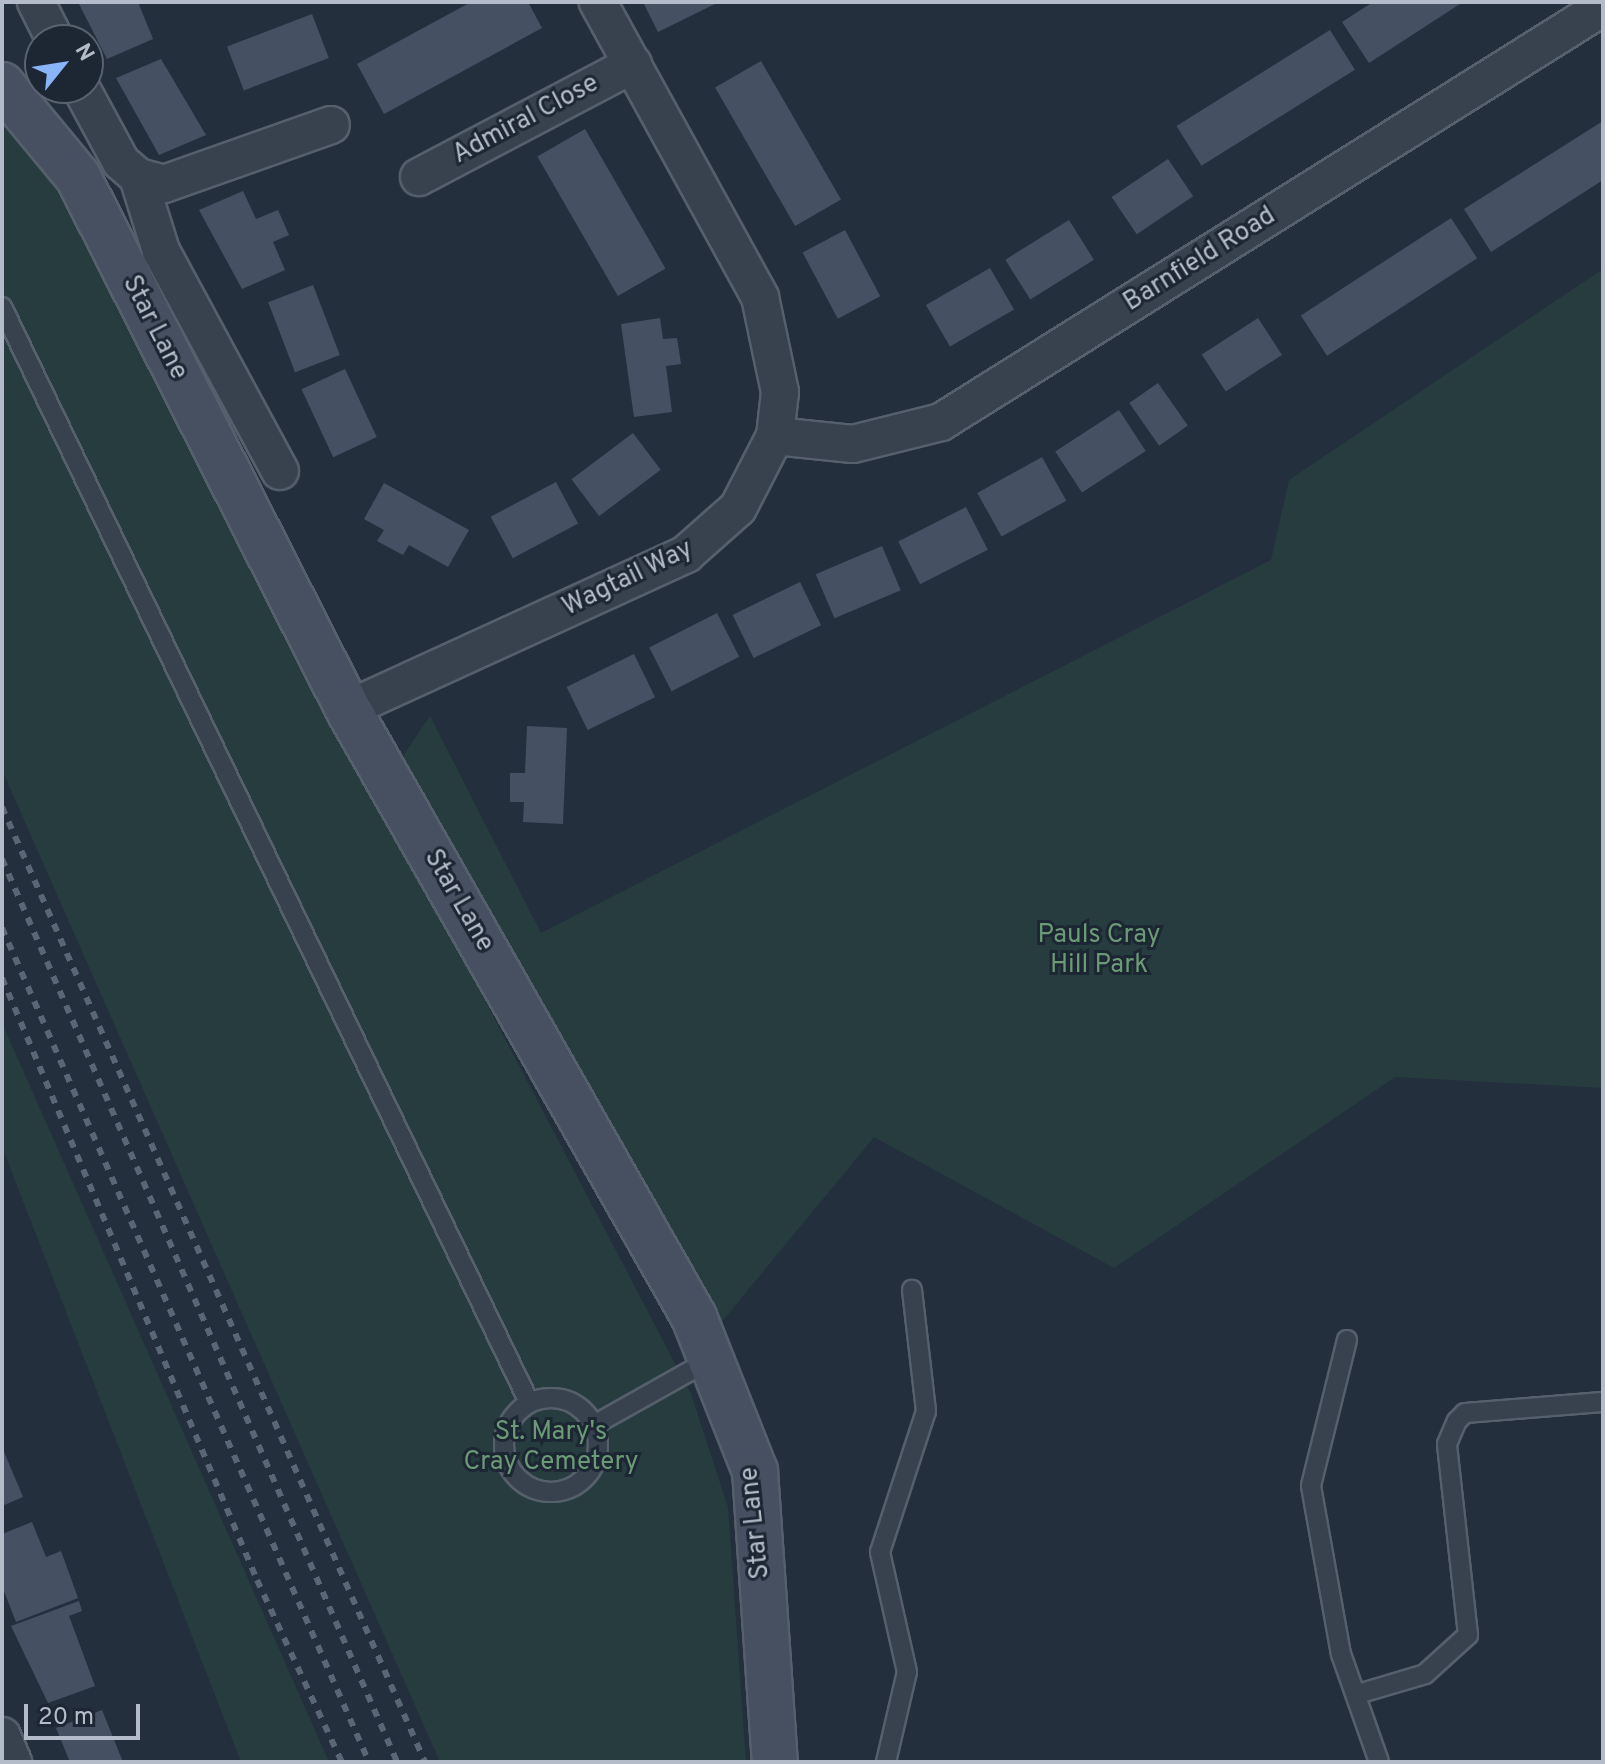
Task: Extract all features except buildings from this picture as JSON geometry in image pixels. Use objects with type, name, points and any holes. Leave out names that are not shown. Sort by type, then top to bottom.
[{"type":"street","points":[[36,2],[47,24]]},
{"type":"street","name":"Wagtail Way","points":[[348,709],[686,554],[738,508],[775,436],[780,392],[760,297],[598,2]]},
{"type":"street","name":"Barnfield Road","points":[[775,436],[853,444],[941,422],[1603,7]]},
{"type":"street","name":"Admiral Close","points":[[419,177],[633,64]]},
{"type":"street","name":"Star Lane","points":[[2,85],[78,177],[348,709],[694,1317],[755,1471],[775,1762]]},
{"type":"street","name":"Star Lane","points":[[90,104],[121,162],[138,177],[161,251],[280,471]]},
{"type":"street","points":[[138,177],[164,184],[331,125]]},
{"type":"street","points":[[2,1736],[13,1762]]},
{"type":"lane","points":[[2,307],[529,1402]]},
{"type":"lane","points":[[886,1762],[907,1672],[880,1552],[926,1411],[912,1290]]},
{"type":"lane","points":[[1347,1340],[1311,1486],[1341,1654],[1358,1694],[1379,1762]]},
{"type":"lane","points":[[594,1425],[712,1360]]},
{"type":"lane","points":[[559,1398],[594,1425],[597,1456],[580,1482],[535,1490],[511,1471],[503,1440],[529,1402],[559,1398]]},
{"type":"lane","points":[[1358,1694],[1425,1674],[1468,1635],[1447,1444],[1457,1421],[1465,1413],[1603,1402]]},
{"type":"green space","name":"St. Mary's Cray Cemetery","points":[[2,108],[67,182],[324,693],[691,1394],[728,1507],[746,1762],[440,1762],[2,770]]},
{"type":"green space","name":"Pauls Cray Hill Park","points":[[1603,269],[1603,1088],[1395,1077],[1114,1268],[874,1137],[719,1325],[401,759],[430,716],[541,933],[1271,560],[1289,480]]},
{"type":"green space","points":[[2,1023],[329,1762],[241,1762],[2,1147]]},
{"type":"railway","points":[[2,807],[425,1762]]},
{"type":"railway","points":[[2,859],[397,1762]]},
{"type":"railway","points":[[2,928],[369,1762]]},
{"type":"railway","points":[[2,978],[257,1580],[342,1762]]}]
